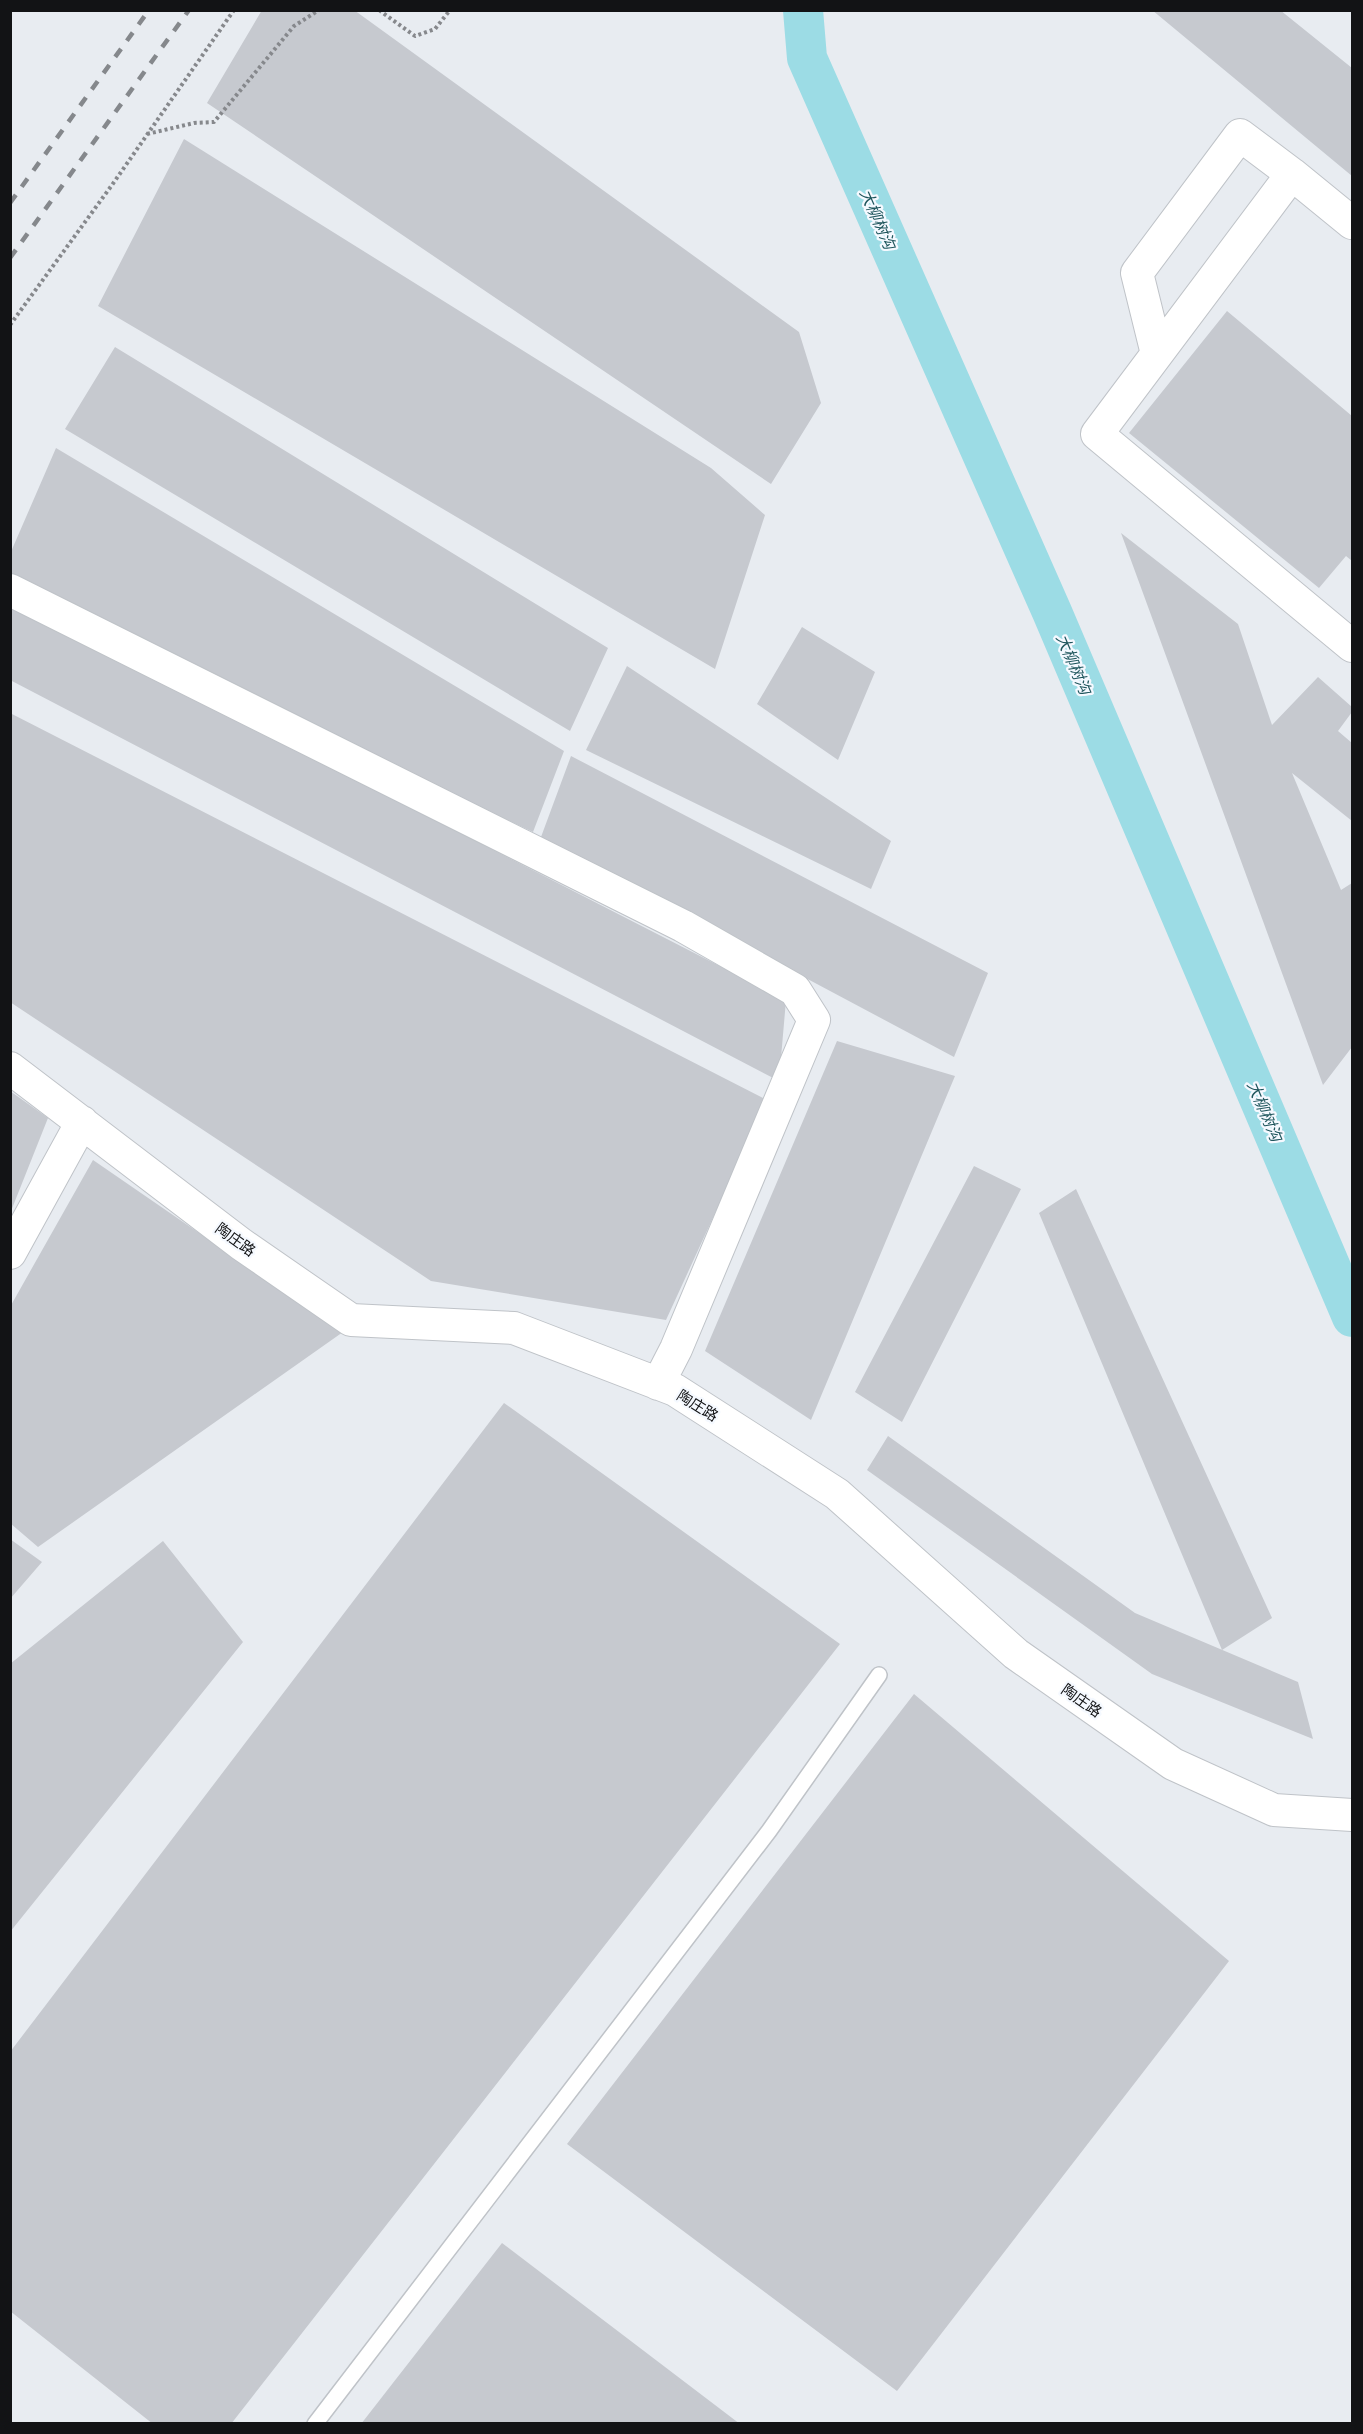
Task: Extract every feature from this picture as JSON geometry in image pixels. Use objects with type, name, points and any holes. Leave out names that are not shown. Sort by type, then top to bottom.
[{"type":"street","points":[[1157,354],[1137,273],[1240,135],[1353,224]]},
{"type":"street","points":[[1292,174],[1097,434],[1353,646]]},
{"type":"street","points":[[10,590],[682,926],[795,990],[814,1020],[676,1349],[658,1384]]},
{"type":"street","name":"陶庄路","points":[[10,1068],[241,1244],[351,1320],[514,1328],[675,1390],[837,1494],[1016,1654],[1173,1764],[1274,1810],[1353,1815]]},
{"type":"street","points":[[10,1253],[82,1122]]},
{"type":"lane","points":[[315,2424],[769,1831],[879,1675]]},
{"type":"path","points":[[10,325],[234,10]]},
{"type":"path","points":[[147,134],[194,123],[214,122],[294,26],[319,10]]},
{"type":"path","points":[[379,10],[415,36],[435,29],[450,10]]},
{"type":"building","points":[[262,10],[354,10],[799,332],[821,403],[771,484],[207,103]]},
{"type":"building","points":[[1152,10],[1280,10],[1352,68],[1352,176]]},
{"type":"building","points":[[184,139],[711,468],[765,515],[715,669],[98,306]]},
{"type":"building","points":[[1227,311],[1352,416],[1352,561],[1346,556],[1319,588],[1129,433]]},
{"type":"building","points":[[115,347],[608,648],[570,731],[65,429]]},
{"type":"building","points":[[56,448],[564,751],[533,832],[10,586],[10,554]]},
{"type":"building","points":[[1121,533],[1238,624],[1272,725],[1318,677],[1352,707],[1352,712],[1338,731],[1352,743],[1352,821],[1292,773],[1341,890],[1352,883],[1352,1047],[1323,1085]]},
{"type":"building","points":[[10,602],[786,1000],[779,1081],[10,680]]},
{"type":"building","points":[[802,627],[875,672],[838,760],[757,704]]},
{"type":"building","points":[[627,666],[891,841],[871,889],[586,750]]},
{"type":"building","points":[[10,713],[767,1100],[666,1320],[431,1281],[10,1002]]},
{"type":"building","points":[[571,756],[988,973],[954,1057],[541,837]]},
{"type":"building","points":[[837,1041],[955,1076],[811,1420],[705,1351]]},
{"type":"building","points":[[10,1091],[48,1118],[11,1211],[10,1211]]},
{"type":"building","points":[[93,1160],[343,1332],[38,1547],[10,1523],[10,1307]]},
{"type":"building","points":[[974,1166],[1021,1189],[902,1422],[855,1392]]},
{"type":"building","points":[[1076,1189],[1272,1618],[1222,1650],[1039,1213]]},
{"type":"building","points":[[504,1403],[840,1644],[231,2424],[153,2424],[10,2311],[10,2052]]},
{"type":"building","points":[[888,1436],[1135,1613],[1298,1682],[1313,1739],[1152,1674],[867,1470]]},
{"type":"building","points":[[10,1539],[42,1562],[10,1599]]},
{"type":"building","points":[[163,1541],[243,1642],[10,1932],[10,1664]]},
{"type":"building","points":[[914,1694],[1229,1961],[897,2391],[567,2144]]},
{"type":"building","points":[[502,2243],[740,2424],[361,2424]]},
{"type":"waterway","name":"大柳树沟","points":[[803,10],[807,58],[1052,612],[1352,1317]]},
{"type":"railway","points":[[10,203],[149,10]]},
{"type":"railway","points":[[10,258],[189,10]]}]
